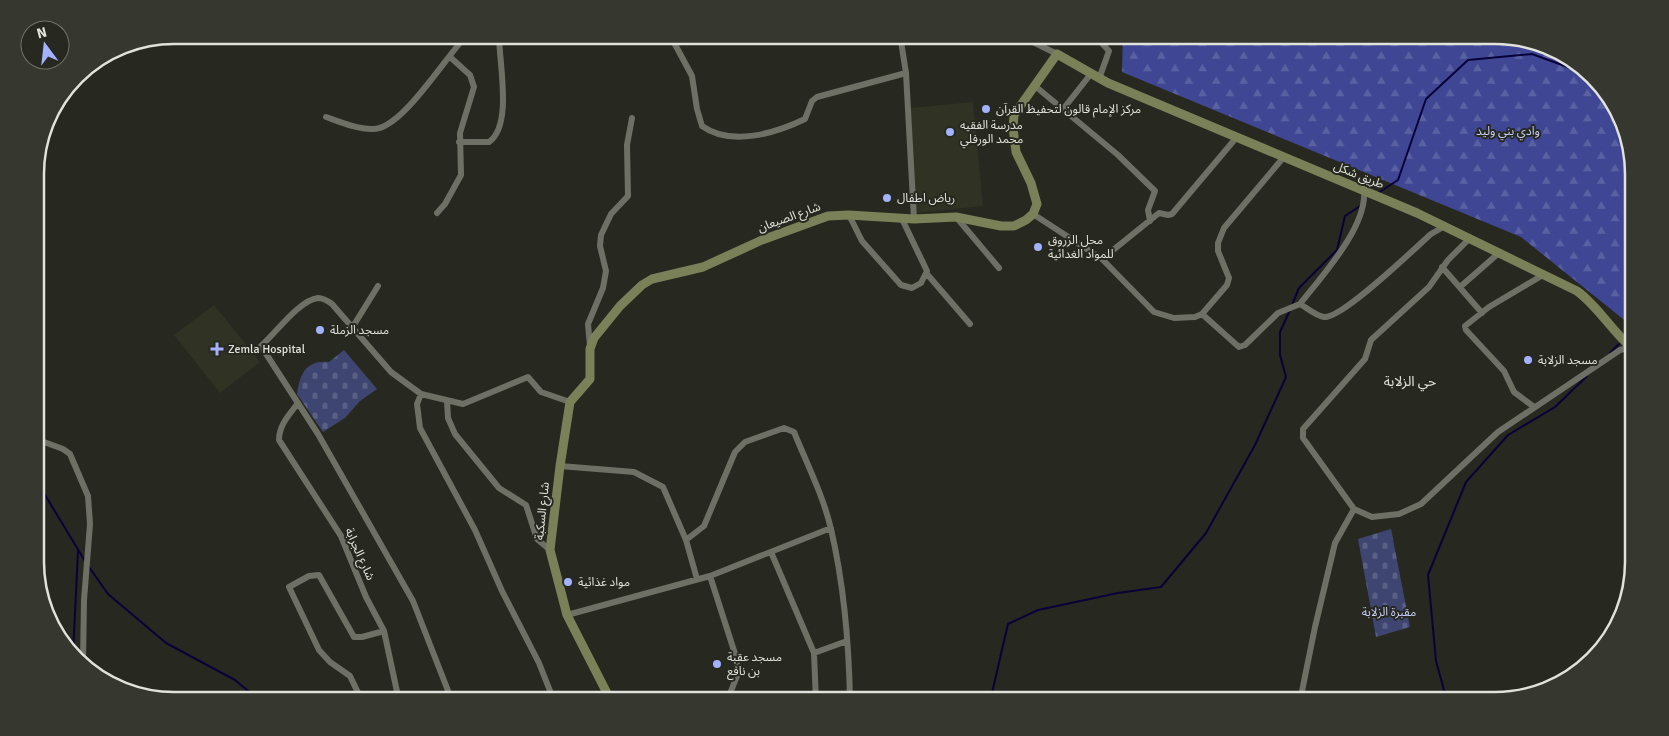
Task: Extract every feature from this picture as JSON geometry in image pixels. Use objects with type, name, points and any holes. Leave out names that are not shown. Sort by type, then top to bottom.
[{"type":"main road","name":"طريق شكل","points":[[1057,54],[1094,77],[1364,191],[1500,252],[1585,297],[1625,340]]},
{"type":"main road","points":[[1033,214],[1037,204],[1036,194],[1016,152],[1013,128],[1014,115],[1057,54]]},
{"type":"main road","name":"شارع الصيعان","points":[[570,402],[590,379],[590,350],[594,338],[620,306],[642,285],[652,279],[703,267],[762,240],[828,216],[849,215],[914,219],[956,216],[1001,226],[1014,226],[1033,214]]},
{"type":"main road","name":"شارع السكبة","points":[[570,402],[550,550],[567,616],[606,692]]},
{"type":"street","points":[[326,117],[373,130],[389,125],[460,44]]},
{"type":"street","points":[[458,142],[489,142],[498,131],[503,117],[499,44]]},
{"type":"street","points":[[675,44],[692,76],[697,109],[702,126],[728,137],[766,133],[799,122],[805,119],[812,101],[817,97],[906,73]]},
{"type":"street","points":[[901,44],[906,73],[914,219]]},
{"type":"street","points":[[1037,44],[1057,54]]},
{"type":"street","points":[[1064,108],[1094,77],[1109,51],[1103,44]]},
{"type":"street","points":[[437,213],[445,204],[461,175],[458,142],[462,120],[474,87],[470,75],[450,57]]},
{"type":"street","points":[[1035,86],[1064,108],[1156,191],[1148,210],[1150,221]]},
{"type":"street","points":[[590,350],[588,324],[603,288],[606,271],[600,246],[601,235],[611,214],[628,196],[628,145],[632,118]]},
{"type":"street","points":[[1102,260],[1159,213],[1168,216],[1172,214],[1236,138]]},
{"type":"street","points":[[1033,214],[1102,260],[1154,312],[1184,319],[1202,314],[1227,285],[1229,278],[1218,250],[1218,243],[1224,228],[1283,158]]},
{"type":"street","points":[[1202,314],[1237,346],[1242,346],[1278,313],[1300,304],[1325,273],[1355,227],[1365,200],[1364,191]]},
{"type":"street","points":[[849,215],[862,241],[902,285],[907,288],[917,286],[927,274]]},
{"type":"street","points":[[956,216],[999,268]]},
{"type":"street","points":[[902,219],[926,267],[927,274],[970,324]]},
{"type":"street","points":[[1300,304],[1322,317],[1332,315],[1351,304],[1431,234],[1445,226]]},
{"type":"street","points":[[1470,238],[1442,267],[1429,287],[1371,340],[1365,359],[1303,429],[1303,438],[1354,509],[1372,517],[1385,517],[1411,509],[1426,498],[1485,442],[1534,407],[1620,350],[1625,349]]},
{"type":"street","points":[[1460,287],[1500,252]]},
{"type":"street","points":[[1442,267],[1482,313]]},
{"type":"street","points":[[1534,407],[1514,392],[1504,371],[1466,330],[1466,324],[1543,275]]},
{"type":"street","points":[[352,328],[378,286]]},
{"type":"street","points":[[448,692],[413,601],[323,442],[262,346],[299,308],[317,298],[332,304],[391,372],[421,394],[463,404],[528,377],[541,392],[570,402]]},
{"type":"street","points":[[421,394],[417,404],[420,428],[476,530],[502,591],[539,663],[550,692]]},
{"type":"street","points":[[447,400],[448,418],[455,434],[499,488],[526,505],[537,539],[550,550]]},
{"type":"street","name":"شارع الجرابة","points":[[298,403],[284,421],[279,432],[279,440],[341,536],[366,597],[384,631],[397,692]]},
{"type":"street","points":[[686,540],[704,526],[735,452],[740,446],[784,428],[794,432],[820,494],[831,528],[843,589],[850,692]]},
{"type":"street","points":[[44,442],[63,449],[70,454],[88,496],[90,524],[84,600],[83,655]]},
{"type":"street","points":[[560,466],[634,472],[657,482],[668,493],[686,540],[697,579]]},
{"type":"street","points":[[1302,692],[1335,543],[1354,509]]},
{"type":"street","points":[[567,616],[710,576],[831,528]]},
{"type":"street","points":[[771,552],[814,653],[816,692]]},
{"type":"street","points":[[358,692],[350,676],[330,662],[319,650],[289,587],[309,576],[319,576],[354,636],[362,637],[384,631]]},
{"type":"street","points":[[710,576],[737,660],[737,676],[731,692]]},
{"type":"street","points":[[814,653],[847,641]]},
{"type":"shaded area","points":[[973,102],[983,206],[916,213],[911,108]]},
{"type":"shaded area","name":"Zemla Hospital","points":[[214,305],[260,362],[220,393],[174,335]]},
{"type":"green space","name":"وادي بني وليد","points":[[1123,44],[1496,44],[1521,46],[1560,61],[1575,71],[1598,94],[1608,109],[1621,140],[1625,173],[1625,321],[1521,237],[1122,72]]},
{"type":"green space","points":[[344,350],[377,389],[360,401],[345,418],[323,432],[297,394],[298,387],[302,375],[310,366],[315,363],[329,362]]},
{"type":"green space","name":"مقبرة الزلابة","points":[[1391,529],[1410,627],[1376,637],[1358,539]]},
{"type":"waterway","points":[[1378,193],[1398,180],[1426,99],[1468,60],[1532,54],[1571,68]]},
{"type":"waterway","points":[[1292,305],[1299,288],[1337,250],[1345,216],[1360,206]]},
{"type":"waterway","points":[[992,692],[1008,624],[1038,610],[1118,593],[1161,587],[1206,533],[1255,445],[1286,377],[1280,355],[1280,332],[1290,310]]},
{"type":"waterway","points":[[1610,353],[1619,344]]},
{"type":"waterway","points":[[1445,692],[1436,661],[1428,575],[1466,482],[1508,435],[1555,407],[1587,376]]},
{"type":"waterway","points":[[44,493],[85,561]]},
{"type":"waterway","points":[[73,645],[78,551]]},
{"type":"waterway","points":[[89,567],[108,594],[166,643],[235,680],[249,692]]},
{"type":"place","name":"مركز الإمام قالون لتحفيظ القرآن","points":[[986,109]]},
{"type":"place","name":"مدرسة الفقيه محمد الورفلي","points":[[950,132]]},
{"type":"place","name":"رياض اطفال","points":[[887,198]]},
{"type":"place","name":"محل الزروق للمواد الغدائية","points":[[1038,247]]},
{"type":"place","name":"مسجد الزملة","points":[[320,330]]},
{"type":"place","name":"Zemla Hospital","points":[[217,349]]},
{"type":"place","name":"مسجد الزلابة","points":[[1528,360]]},
{"type":"place","name":"مواد غذائية","points":[[568,582]]},
{"type":"place","name":"مسجد عقبة بن نافع","points":[[717,664]]},
{"type":"district","name":"حي الزلابة","points":[[1410,381]]}]
